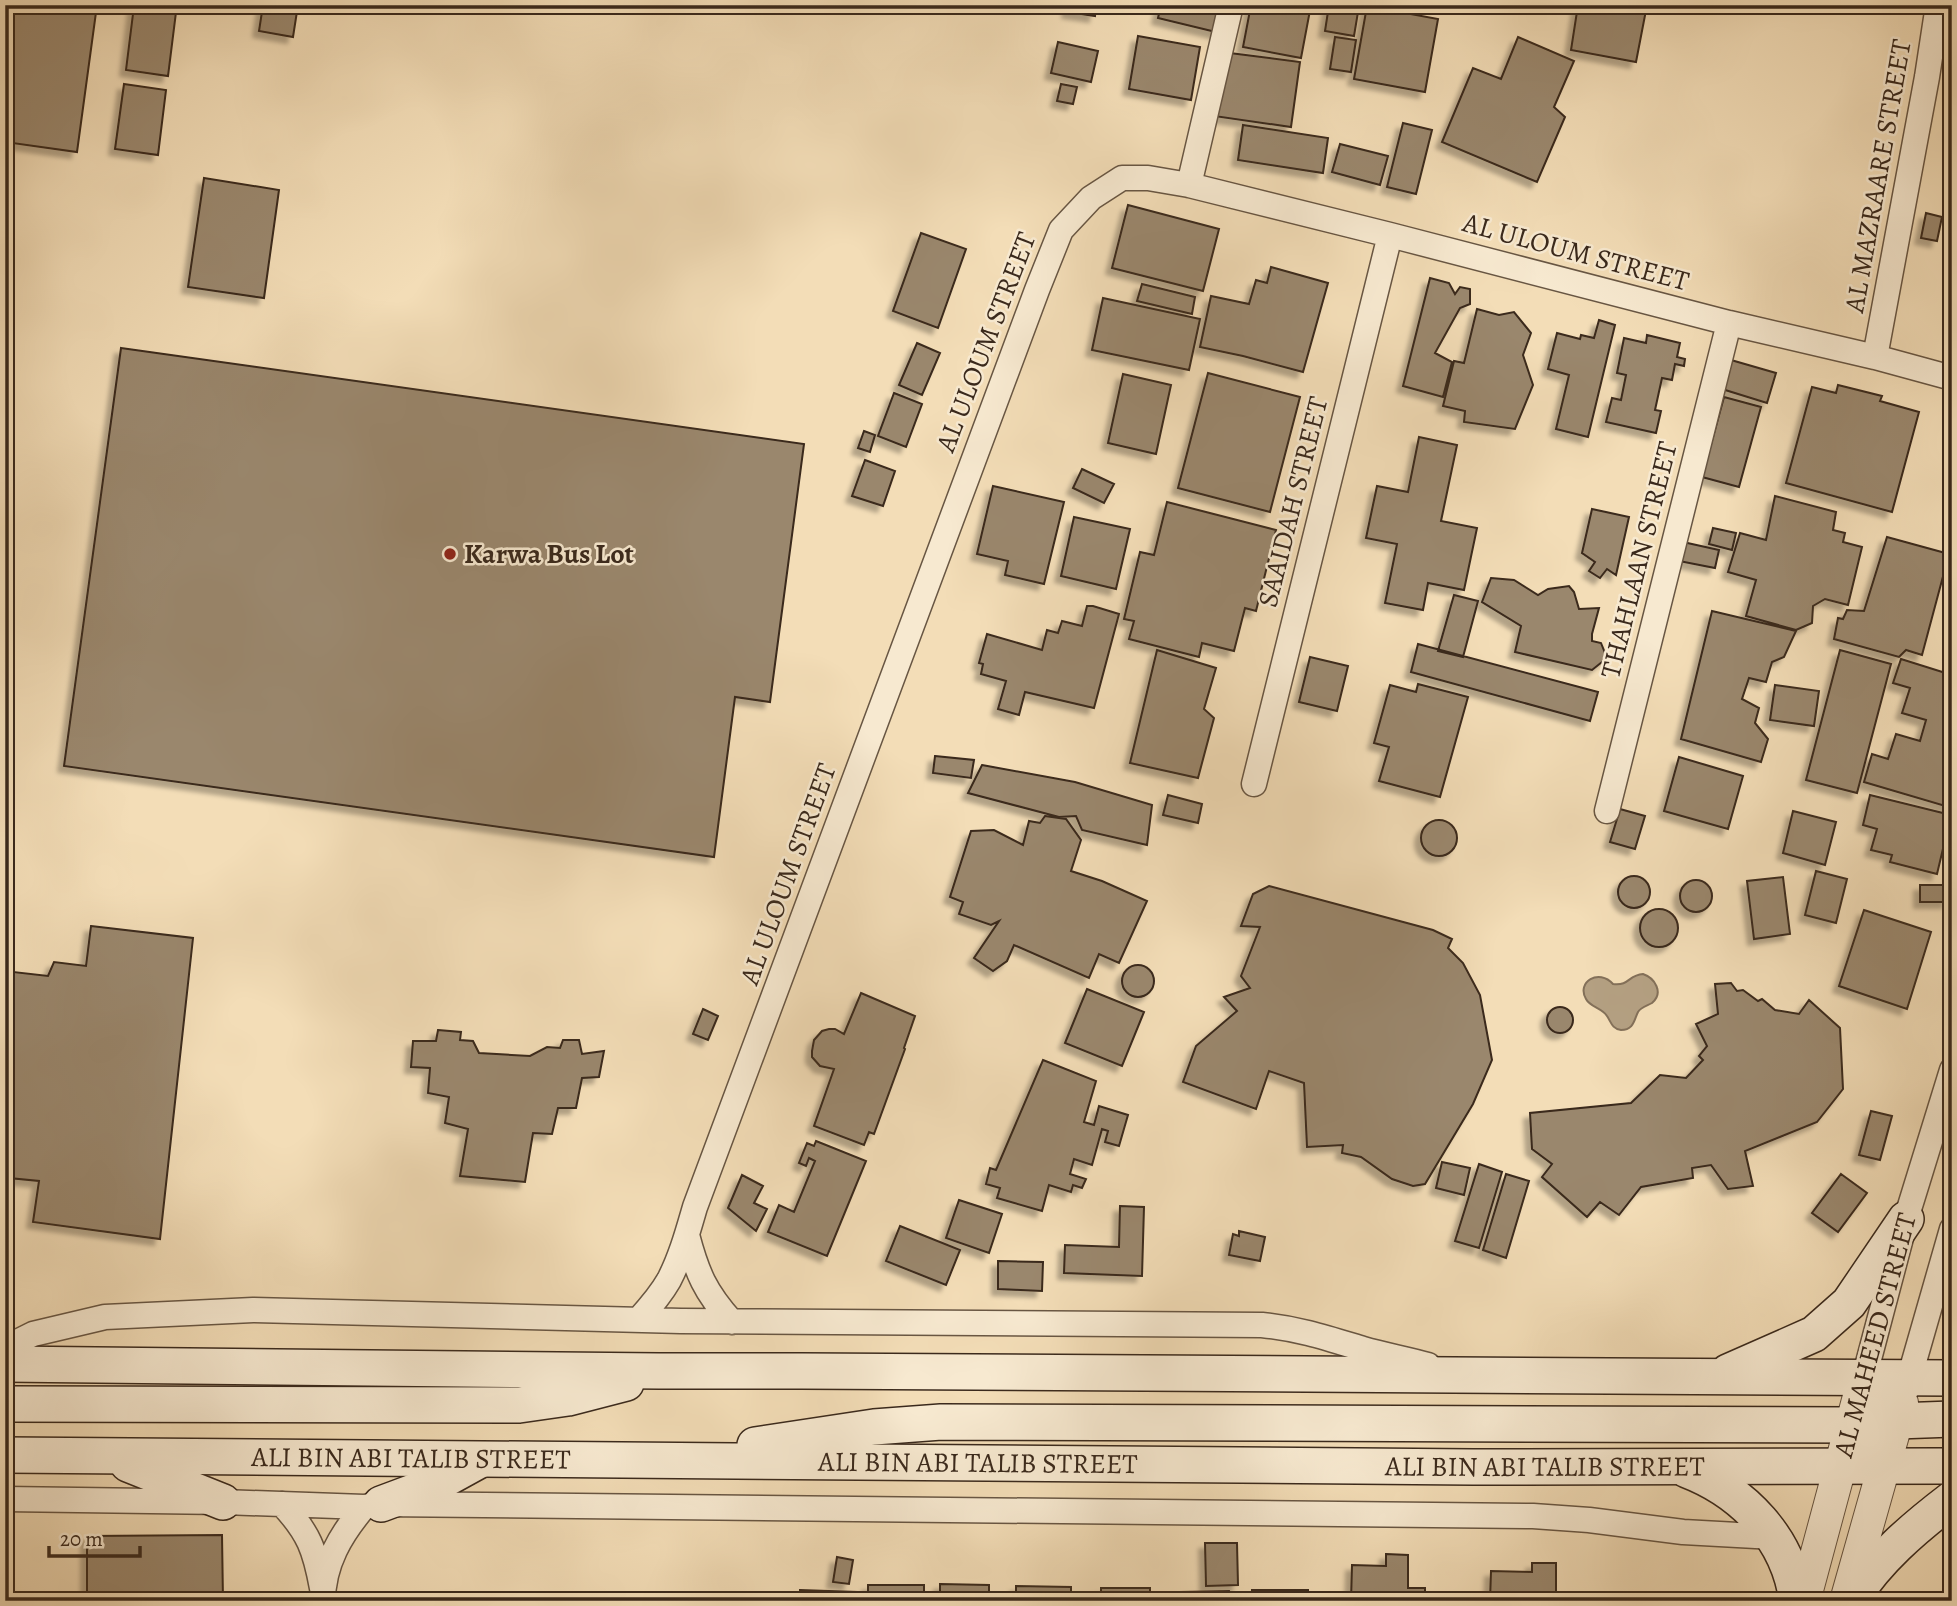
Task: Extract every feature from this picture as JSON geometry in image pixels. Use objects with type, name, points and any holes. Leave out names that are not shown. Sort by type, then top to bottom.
[{"type":"main road","points":[[1716,1377],[1814,1334],[1849,1303],[1906,1219]]},
{"type":"main road","points":[[5,1364],[659,1371],[1952,1378]]},
{"type":"main road","points":[[5,1404],[519,1405],[568,1398],[620,1386],[659,1371]]},
{"type":"main road","points":[[667,1460],[813,1435],[941,1422],[1851,1424],[1867,1417],[1909,1378]]},
{"type":"main road","points":[[1840,1467],[1873,1435],[1897,1421],[1952,1419]]},
{"type":"main road","name":"ALI BIN ABI TALIB STREET","points":[[5,1455],[1678,1467],[1952,1466]]},
{"type":"main road","points":[[108,1456],[223,1502]]},
{"type":"main road","points":[[373,1505],[440,1482],[483,1459]]},
{"type":"main road","points":[[1678,1467],[1706,1478],[1733,1494],[1752,1511],[1774,1537],[1787,1563],[1797,1601]]},
{"type":"main road","points":[[1849,1601],[1900,1542],[1952,1499]]},
{"type":"street","points":[[1189,185],[1231,5]]},
{"type":"street","name":"AL MAZRAARE STREET","points":[[1875,357],[1920,118],[1938,5]]},
{"type":"street","name":"AL ULOUM STREET","points":[[639,1319],[669,1280],[687,1235],[695,1207],[979,442],[1061,230],[1091,198],[1122,178],[1148,178],[1189,185],[1952,378]]},
{"type":"street","name":"SAAIDAH STREET","points":[[1254,784],[1391,234]]},
{"type":"street","name":"THAHLAAN STREET","points":[[1607,811],[1729,323]]},
{"type":"street","name":"AL MAHEED STREET","points":[[1804,1601],[1906,1219],[1952,1070]]},
{"type":"street","name":"AL MAHEED STREET","points":[[1849,1601],[1952,1229]]},
{"type":"street","points":[[687,1235],[702,1282],[715,1303],[732,1322]]},
{"type":"street","points":[[5,1348],[33,1334],[106,1317],[253,1310],[732,1322],[1262,1325],[1314,1333],[1364,1349],[1469,1375]]},
{"type":"street","name":"ALI BIN ABI TALIB STREET","points":[[5,1499],[1533,1516],[1683,1532],[1774,1537]]},
{"type":"street","points":[[282,1504],[298,1521],[310,1541],[323,1596]]},
{"type":"street","points":[[323,1596],[328,1567],[337,1544],[349,1524],[373,1505]]},
{"type":"shaded area","points":[[1643,974],[1654,982],[1658,990],[1656,999],[1639,1010],[1629,1028],[1616,1028],[1605,1013],[1586,999],[1584,987],[1590,979],[1601,977],[1613,984],[1619,984]]},
{"type":"building","points":[[5,5],[97,5],[77,152],[5,142]]},
{"type":"building","points":[[263,5],[298,5],[293,37],[259,31]]},
{"type":"building","points":[[1069,5],[1096,5],[1095,16],[1068,12]]},
{"type":"building","points":[[1161,5],[1226,5],[1220,33],[1158,18]]},
{"type":"building","points":[[1251,5],[1311,5],[1301,58],[1243,47]]},
{"type":"building","points":[[1329,5],[1359,6],[1354,36],[1325,31]]},
{"type":"building","points":[[1578,5],[1647,5],[1636,62],[1571,50]]},
{"type":"building","points":[[134,6],[176,12],[168,76],[126,70]]},
{"type":"building","points":[[1367,6],[1438,19],[1425,92],[1354,79]]},
{"type":"building","points":[[1138,36],[1200,47],[1191,100],[1129,89]]},
{"type":"building","points":[[1335,37],[1356,40],[1351,72],[1330,69]]},
{"type":"building","points":[[1518,37],[1574,61],[1554,107],[1565,117],[1537,182],[1442,142],[1473,68],[1501,79]]},
{"type":"building","points":[[1058,42],[1098,51],[1091,82],[1051,73]]},
{"type":"building","points":[[1222,52],[1300,62],[1291,127],[1214,116]]},
{"type":"building","points":[[124,84],[166,90],[158,155],[115,149]]},
{"type":"building","points":[[1061,84],[1077,87],[1073,104],[1057,101]]},
{"type":"building","points":[[1403,123],[1432,130],[1416,194],[1387,187]]},
{"type":"building","points":[[1243,125],[1328,138],[1323,173],[1238,160]]},
{"type":"building","points":[[1340,144],[1388,156],[1380,185],[1332,172]]},
{"type":"building","points":[[204,178],[279,190],[264,298],[188,287]]},
{"type":"building","points":[[1128,205],[1219,229],[1203,291],[1112,268]]},
{"type":"building","points":[[1926,213],[1942,217],[1937,241],[1921,238]]},
{"type":"building","points":[[921,233],[966,249],[938,328],[893,311]]},
{"type":"building","points":[[1271,267],[1328,283],[1303,372],[1200,347],[1211,296],[1249,304],[1256,280],[1267,283]]},
{"type":"building","points":[[1430,278],[1449,283],[1455,294],[1460,287],[1470,289],[1470,304],[1460,308],[1435,353],[1452,362],[1443,397],[1403,386]]},
{"type":"building","points":[[1142,284],[1195,297],[1192,314],[1137,301]]},
{"type":"building","points":[[1103,298],[1200,319],[1189,370],[1092,350]]},
{"type":"building","points":[[1477,309],[1499,315],[1514,312],[1531,333],[1523,355],[1533,385],[1515,429],[1464,422],[1465,411],[1443,406],[1454,361],[1464,363]]},
{"type":"building","points":[[1599,320],[1615,325],[1588,437],[1556,429],[1569,375],[1548,369],[1557,333],[1580,339],[1581,335],[1594,338]]},
{"type":"building","points":[[1647,335],[1680,343],[1677,357],[1685,359],[1684,366],[1675,364],[1672,380],[1662,378],[1655,410],[1661,411],[1656,433],[1606,422],[1612,398],[1621,400],[1626,375],[1617,373],[1624,338],[1646,343]]},
{"type":"building","points":[[917,343],[940,353],[922,395],[899,385]]},
{"type":"building","points":[[121,348],[804,444],[770,702],[735,697],[714,857],[64,766]]},
{"type":"building","points":[[1731,360],[1776,373],[1767,403],[1722,389]]},
{"type":"building","points":[[1208,373],[1300,397],[1270,512],[1178,488]]},
{"type":"building","points":[[1123,374],[1171,385],[1156,454],[1108,443]]},
{"type":"building","points":[[5,383],[12,385],[5,409]]},
{"type":"building","points":[[1838,385],[1882,396],[1880,401],[1919,412],[1892,512],[1786,483],[1812,387],[1836,393]]},
{"type":"building","points":[[894,393],[922,404],[906,447],[878,436]]},
{"type":"building","points":[[1724,397],[1761,407],[1739,487],[1702,477]]},
{"type":"building","points":[[864,431],[875,435],[870,452],[858,448]]},
{"type":"building","points":[[1419,437],[1457,445],[1441,521],[1477,528],[1464,590],[1428,583],[1423,610],[1385,603],[1397,544],[1366,538],[1377,486],[1408,492]]},
{"type":"building","points":[[865,460],[895,471],[883,506],[852,496]]},
{"type":"building","points":[[1082,469],[1114,484],[1104,503],[1073,488]]},
{"type":"building","points":[[993,486],[1064,502],[1044,584],[1005,575],[1008,561],[977,554]]},
{"type":"building","points":[[1775,496],[1836,512],[1833,530],[1845,533],[1843,542],[1862,547],[1848,605],[1825,599],[1813,606],[1812,623],[1796,630],[1746,616],[1756,580],[1728,572],[1740,533],[1766,540]]},
{"type":"building","points":[[1167,502],[1276,530],[1256,611],[1245,608],[1234,651],[1202,643],[1199,657],[1129,639],[1134,621],[1124,619],[1140,552],[1154,555]]},
{"type":"building","points":[[1592,509],[1629,517],[1616,575],[1607,569],[1600,578],[1589,571],[1595,562],[1582,553]]},
{"type":"building","points":[[1074,517],[1130,529],[1116,589],[1061,576]]},
{"type":"building","points":[[1713,528],[1736,533],[1732,550],[1709,544]]},
{"type":"building","points":[[1887,537],[1949,554],[1922,655],[1906,650],[1899,657],[1834,639],[1838,618],[1843,619],[1847,610],[1864,611]]},
{"type":"building","points":[[1683,542],[1719,550],[1715,568],[1679,561]]},
{"type":"building","points":[[1491,578],[1514,580],[1538,595],[1548,589],[1569,586],[1574,592],[1579,609],[1599,608],[1592,641],[1601,643],[1607,658],[1592,670],[1515,652],[1521,626],[1482,602]]},
{"type":"building","points":[[1454,595],[1478,601],[1463,657],[1438,651]]},
{"type":"building","points":[[1087,606],[1119,614],[1094,708],[1025,692],[1019,715],[998,709],[1006,681],[981,674],[983,664],[979,663],[987,634],[1042,650],[1047,630],[1058,633],[1062,621],[1082,626]]},
{"type":"building","points":[[1712,611],[1796,631],[1784,657],[1772,662],[1766,682],[1749,678],[1742,699],[1759,708],[1755,723],[1768,739],[1761,762],[1681,739]]},
{"type":"building","points":[[1418,644],[1598,692],[1590,721],[1411,672]]},
{"type":"building","points":[[1157,650],[1216,668],[1204,709],[1214,718],[1198,778],[1130,763]]},
{"type":"building","points":[[1840,650],[1891,664],[1857,793],[1806,780]]},
{"type":"building","points":[[1310,657],[1348,666],[1337,711],[1299,702]]},
{"type":"building","points":[[1901,659],[1952,675],[1952,808],[1864,782],[1872,754],[1888,759],[1896,734],[1920,741],[1926,720],[1902,713],[1910,688],[1893,683]]},
{"type":"building","points":[[1418,684],[1468,697],[1440,797],[1379,781],[1389,747],[1374,743],[1390,685],[1416,692]]},
{"type":"building","points":[[1775,685],[1819,691],[1814,726],[1770,720]]},
{"type":"building","points":[[935,756],[974,760],[971,778],[933,773]]},
{"type":"building","points":[[1679,757],[1743,776],[1728,829],[1664,811]]},
{"type":"building","points":[[982,765],[1075,782],[1152,805],[1147,845],[1082,830],[1076,816],[1059,817],[968,793]]},
{"type":"building","points":[[1168,795],[1202,804],[1198,823],[1163,815]]},
{"type":"building","points":[[1870,795],[1951,815],[1937,874],[1890,862],[1892,855],[1871,850],[1877,829],[1863,825]]},
{"type":"building","points":[[1620,809],[1645,816],[1635,849],[1610,842]]},
{"type":"building","points":[[1793,811],[1836,822],[1825,865],[1783,853]]},
{"type":"building","points":[[1045,816],[1066,819],[1081,840],[1071,871],[1147,901],[1119,963],[1099,954],[1089,978],[1014,945],[1007,961],[993,971],[974,958],[999,921],[991,925],[959,914],[963,902],[950,897],[971,831],[994,830],[1023,845],[1029,821],[1040,823]]},
{"type":"building","points":[[1439,820],[1452,825],[1457,838],[1452,851],[1439,856],[1426,851],[1421,838],[1426,825]]},
{"type":"building","points":[[1816,871],[1847,879],[1836,923],[1805,915]]},
{"type":"building","points":[[1634,876],[1645,881],[1650,892],[1645,903],[1634,908],[1623,903],[1618,892],[1623,881]]},
{"type":"building","points":[[1783,877],[1790,934],[1754,939],[1747,881]]},
{"type":"building","points":[[1696,880],[1707,885],[1712,896],[1707,907],[1696,912],[1685,907],[1680,896],[1685,885]]},
{"type":"building","points":[[1920,885],[1948,885],[1948,902],[1920,902]]},
{"type":"building","points":[[1269,886],[1433,930],[1452,939],[1448,948],[1463,963],[1480,995],[1492,1060],[1473,1104],[1425,1184],[1413,1186],[1392,1179],[1361,1157],[1342,1153],[1343,1145],[1307,1147],[1304,1083],[1269,1071],[1256,1109],[1183,1082],[1196,1046],[1237,1011],[1224,997],[1250,988],[1241,976],[1260,927],[1241,926],[1253,894]]},
{"type":"building","points":[[1659,909],[1673,914],[1678,928],[1673,942],[1659,947],[1645,942],[1640,928],[1645,914]]},
{"type":"building","points":[[1864,910],[1931,932],[1907,1009],[1839,986]]},
{"type":"building","points":[[91,926],[193,938],[160,1239],[33,1222],[39,1181],[9,1178],[12,1152],[5,1151],[5,971],[48,976],[54,962],[86,966]]},
{"type":"building","points":[[1138,965],[1149,970],[1154,981],[1149,992],[1138,997],[1127,992],[1122,981],[1127,970]]},
{"type":"building","points":[[1731,983],[1737,991],[1743,990],[1758,1001],[1762,999],[1775,1010],[1799,1014],[1809,1000],[1840,1028],[1843,1089],[1817,1122],[1745,1151],[1753,1186],[1728,1189],[1711,1165],[1692,1168],[1693,1178],[1641,1187],[1619,1215],[1600,1202],[1587,1217],[1542,1177],[1552,1164],[1532,1149],[1530,1113],[1631,1103],[1660,1075],[1686,1078],[1703,1060],[1699,1056],[1707,1046],[1696,1024],[1718,1014],[1715,984]]},
{"type":"building","points":[[1087,989],[1144,1012],[1122,1066],[1065,1043]]},
{"type":"building","points":[[861,993],[915,1016],[874,1134],[869,1132],[864,1145],[814,1126],[834,1069],[820,1066],[812,1057],[814,1040],[822,1031],[835,1029],[844,1034]]},
{"type":"building","points":[[1560,1007],[1569,1011],[1573,1020],[1569,1029],[1560,1033],[1551,1029],[1547,1020],[1551,1011]]},
{"type":"building","points":[[703,1009],[718,1016],[708,1040],[693,1034]]},
{"type":"building","points":[[438,1030],[461,1032],[460,1040],[473,1041],[479,1053],[530,1056],[547,1047],[560,1048],[563,1040],[579,1040],[582,1054],[604,1051],[599,1077],[582,1078],[576,1108],[558,1108],[552,1134],[533,1133],[525,1182],[460,1176],[468,1129],[445,1123],[449,1097],[428,1093],[430,1068],[411,1067],[413,1041],[436,1041]]},
{"type":"building","points":[[1043,1060],[1096,1081],[1084,1122],[1094,1125],[1099,1106],[1128,1115],[1119,1146],[1105,1142],[1108,1131],[1102,1129],[1092,1165],[1074,1159],[1070,1174],[1086,1179],[1082,1188],[1073,1185],[1071,1192],[1049,1185],[1042,1211],[997,1198],[1000,1188],[986,1184],[990,1168],[996,1170]]},
{"type":"building","points":[[1871,1111],[1892,1116],[1880,1160],[1859,1155]]},
{"type":"building","points":[[816,1141],[866,1161],[827,1256],[768,1232],[779,1205],[794,1212],[815,1161],[809,1158],[806,1166],[799,1163],[807,1143],[814,1146]]},
{"type":"building","points":[[1442,1162],[1470,1168],[1464,1195],[1436,1188]]},
{"type":"building","points":[[1479,1164],[1502,1172],[1479,1248],[1455,1241]]},
{"type":"building","points":[[1506,1174],[1529,1181],[1506,1258],[1483,1250]]},
{"type":"building","points":[[1841,1174],[1867,1193],[1838,1232],[1812,1213]]},
{"type":"building","points":[[742,1175],[763,1186],[754,1203],[767,1209],[756,1231],[728,1208]]},
{"type":"building","points":[[959,1200],[1002,1214],[989,1253],[946,1238]]},
{"type":"building","points":[[1120,1206],[1144,1207],[1142,1276],[1064,1273],[1065,1245],[1119,1247]]},
{"type":"building","points":[[900,1226],[960,1250],[946,1285],[886,1261]]},
{"type":"building","points":[[1239,1231],[1265,1237],[1260,1261],[1229,1255],[1233,1234],[1239,1236]]},
{"type":"building","points":[[998,1261],[1043,1262],[1042,1291],[998,1289]]},
{"type":"building","points":[[222,1535],[223,1601],[87,1601],[87,1536]]},
{"type":"building","points":[[1205,1543],[1237,1543],[1238,1585],[1206,1586]]},
{"type":"building","points":[[5,1546],[13,1546],[14,1601],[5,1601]]},
{"type":"building","points":[[1386,1554],[1408,1555],[1408,1588],[1425,1588],[1425,1601],[1351,1601],[1352,1565],[1386,1566]]},
{"type":"building","points":[[837,1557],[853,1560],[849,1584],[833,1582]]},
{"type":"building","points":[[1532,1563],[1556,1563],[1556,1594],[1571,1594],[1571,1601],[1490,1601],[1491,1571],[1532,1572]]},
{"type":"building","points":[[940,1584],[989,1585],[989,1601],[940,1601]]},
{"type":"building","points":[[868,1585],[924,1585],[924,1601],[868,1601]]},
{"type":"building","points":[[1016,1586],[1071,1587],[1071,1601],[1016,1601]]},
{"type":"building","points":[[1101,1588],[1150,1588],[1150,1601],[1101,1601]]},
{"type":"building","points":[[800,1590],[857,1592],[857,1601],[800,1601]]},
{"type":"building","points":[[1252,1590],[1308,1590],[1308,1601],[1252,1601]]},
{"type":"building","points":[[1229,1591],[1230,1601],[1180,1601],[1180,1592]]},
{"type":"building","points":[[667,1593],[719,1593],[719,1601],[667,1601]]},
{"type":"building","points":[[734,1593],[787,1593],[787,1601],[734,1601]]},
{"type":"place","name":"Karwa Bus Lot","points":[[450,554]]}]
